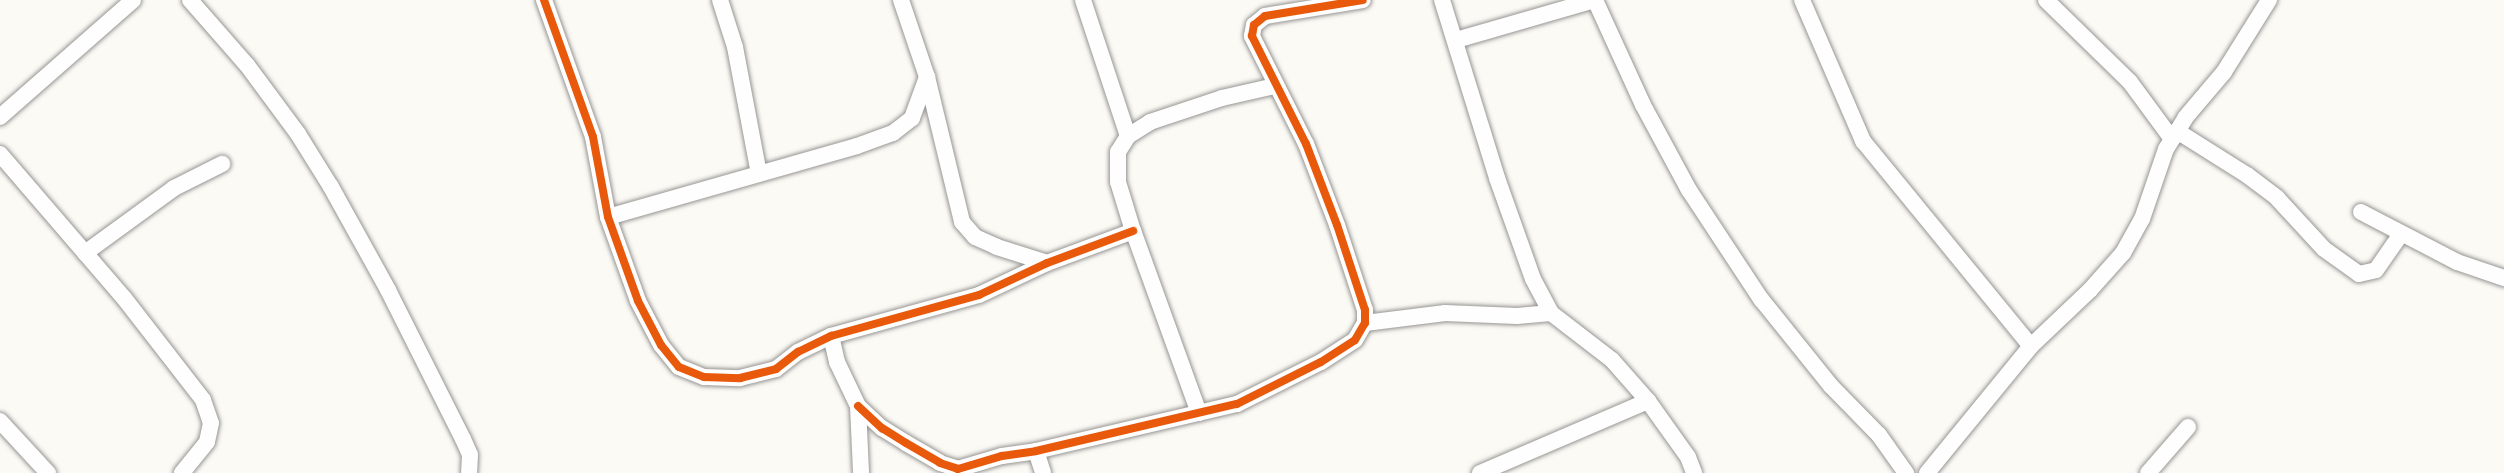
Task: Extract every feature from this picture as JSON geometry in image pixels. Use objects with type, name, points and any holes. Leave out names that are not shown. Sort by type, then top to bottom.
[{"type":"street","points":[[0,117],[133,0]]},
{"type":"street","points":[[190,0],[247,65],[285,117],[331,187],[388,291],[463,439],[470,455],[467,470]]},
{"type":"street","points":[[544,0],[593,137],[608,217],[638,301],[661,345],[679,367],[704,377],[740,378],[776,369],[798,352],[831,336],[979,295],[1047,263],[1133,231]]},
{"type":"street","points":[[720,0],[735,47],[759,174]]},
{"type":"street","points":[[901,0],[927,77],[962,222],[975,237],[997,247],[1047,263]]},
{"type":"street","points":[[1083,0],[1128,136]]},
{"type":"street","points":[[831,336],[837,362],[858,406],[882,428],[957,471],[1002,456],[1036,451],[1237,404],[1321,362],[1355,340],[1365,323],[1365,310],[1306,144],[1252,36],[1254,25],[1265,16],[1363,0]]},
{"type":"street","points":[[1442,0],[1497,178],[1533,279],[1551,313],[1612,360],[1648,401],[1688,457],[1694,473]]},
{"type":"street","points":[[1455,40],[1595,0],[1643,105],[1695,200],[1761,299],[1831,386],[1879,435],[1906,473]]},
{"type":"street","points":[[1802,0],[1863,141],[2031,346]]},
{"type":"street","points":[[2046,0],[2130,82],[2175,135],[2247,175],[2277,198],[2324,249],[2360,274],[2376,270],[2401,234]]},
{"type":"street","points":[[1927,473],[2031,346],[2090,290],[2123,253],[2142,219],[2166,149],[2224,72],[2269,0]]},
{"type":"street","points":[[608,217],[893,133],[912,117],[927,77]]},
{"type":"street","points":[[1199,413],[1133,231],[1118,182],[1118,152],[1128,136],[1150,122],[1221,98],[1275,86]]},
{"type":"street","points":[[0,154],[85,253],[203,400],[211,423],[207,442],[182,473]]},
{"type":"street","points":[[85,253],[174,188],[222,164]]},
{"type":"street","points":[[2361,212],[2457,262],[2504,278]]},
{"type":"street","points":[[1365,323],[1445,313],[1516,316],[1551,313]]},
{"type":"street","points":[[1480,473],[1648,401]]},
{"type":"street","points":[[858,406],[861,473]]},
{"type":"street","points":[[0,421],[48,473]]},
{"type":"street","points":[[2148,473],[2188,427]]},
{"type":"street","points":[[1036,451],[1043,473]]},
{"type":"cycle path","points":[[544,0],[593,137],[608,217],[638,301],[661,345],[679,367],[704,377],[740,378],[776,369],[798,352],[831,336],[979,295],[1047,263],[1133,231]]},
{"type":"cycle path","points":[[858,406],[882,428],[940,463],[958,469],[1002,456],[1036,451],[1237,404],[1321,362],[1355,340],[1365,323],[1365,310],[1337,225],[1306,144],[1252,36],[1254,25],[1265,16],[1363,0]]}]
